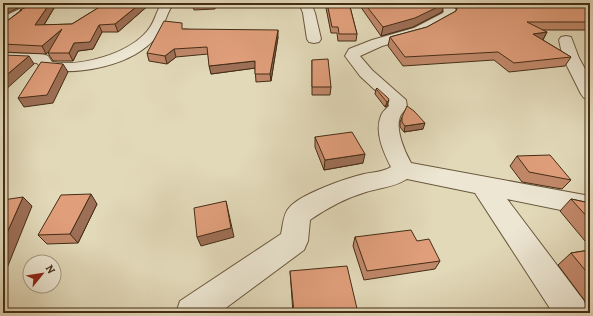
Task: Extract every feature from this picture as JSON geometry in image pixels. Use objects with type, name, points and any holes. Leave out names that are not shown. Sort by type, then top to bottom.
[{"type":"street","points":[[3,22],[41,3]]},
{"type":"street","points":[[3,57],[43,59],[46,65],[53,68],[108,60],[131,52],[145,42],[155,31],[161,19],[164,6],[168,3]]},
{"type":"street","points":[[305,3],[314,39]]},
{"type":"street","points":[[404,170],[392,150],[390,137],[390,116],[398,107],[397,100],[366,74],[352,56],[354,52],[377,43],[419,31],[449,15],[450,10],[443,3]]},
{"type":"street","points":[[566,40],[571,58],[590,94]]},
{"type":"street","points":[[193,313],[294,241],[298,216],[315,203],[336,193],[364,183],[389,179],[404,170],[590,206]]},
{"type":"street","points":[[483,185],[572,313]]},
{"type":"building","points":[[3,3],[11,3],[3,6]]},
{"type":"building","points":[[35,3],[50,3],[35,25],[72,24],[106,3],[141,3],[115,24],[99,25],[90,42],[74,43],[69,53],[48,53],[62,29],[42,46],[3,44],[3,24],[22,10],[20,10]]},
{"type":"building","points":[[194,3],[215,3],[214,5],[193,6]]},
{"type":"building","points":[[327,3],[349,3],[357,34],[339,34],[338,27],[332,27]]},
{"type":"building","points":[[364,3],[444,4],[415,18],[383,27]]},
{"type":"building","points":[[459,3],[590,3],[590,22],[527,22],[547,32],[533,34],[571,57],[514,63],[498,52],[405,57],[390,37],[427,27],[456,11]]},
{"type":"building","points":[[164,21],[182,23],[182,29],[278,30],[270,74],[255,74],[255,61],[209,66],[207,47],[174,49],[165,56],[147,53]]},
{"type":"building","points":[[3,55],[29,56],[3,78]]},
{"type":"building","points":[[328,59],[331,87],[312,87],[312,60]]},
{"type":"building","points":[[41,62],[63,64],[47,95],[18,98]]},
{"type":"building","points":[[377,88],[388,98],[389,100],[387,102],[376,89]]},
{"type":"building","points":[[407,106],[425,123],[405,126],[402,122],[402,117]]},
{"type":"building","points":[[352,132],[365,154],[325,160],[315,137]]},
{"type":"building","points":[[550,155],[571,180],[529,172],[517,156]]},
{"type":"building","points":[[91,194],[70,234],[38,235],[61,195]]},
{"type":"building","points":[[23,197],[3,242],[3,200]]},
{"type":"building","points":[[571,199],[590,203],[590,220]]},
{"type":"building","points":[[226,201],[231,228],[197,237],[194,208]]},
{"type":"building","points":[[411,230],[417,241],[429,239],[440,261],[367,271],[355,237]]},
{"type":"building","points":[[590,250],[590,276],[571,253]]},
{"type":"building","points":[[347,266],[358,313],[294,313],[290,271]]}]
